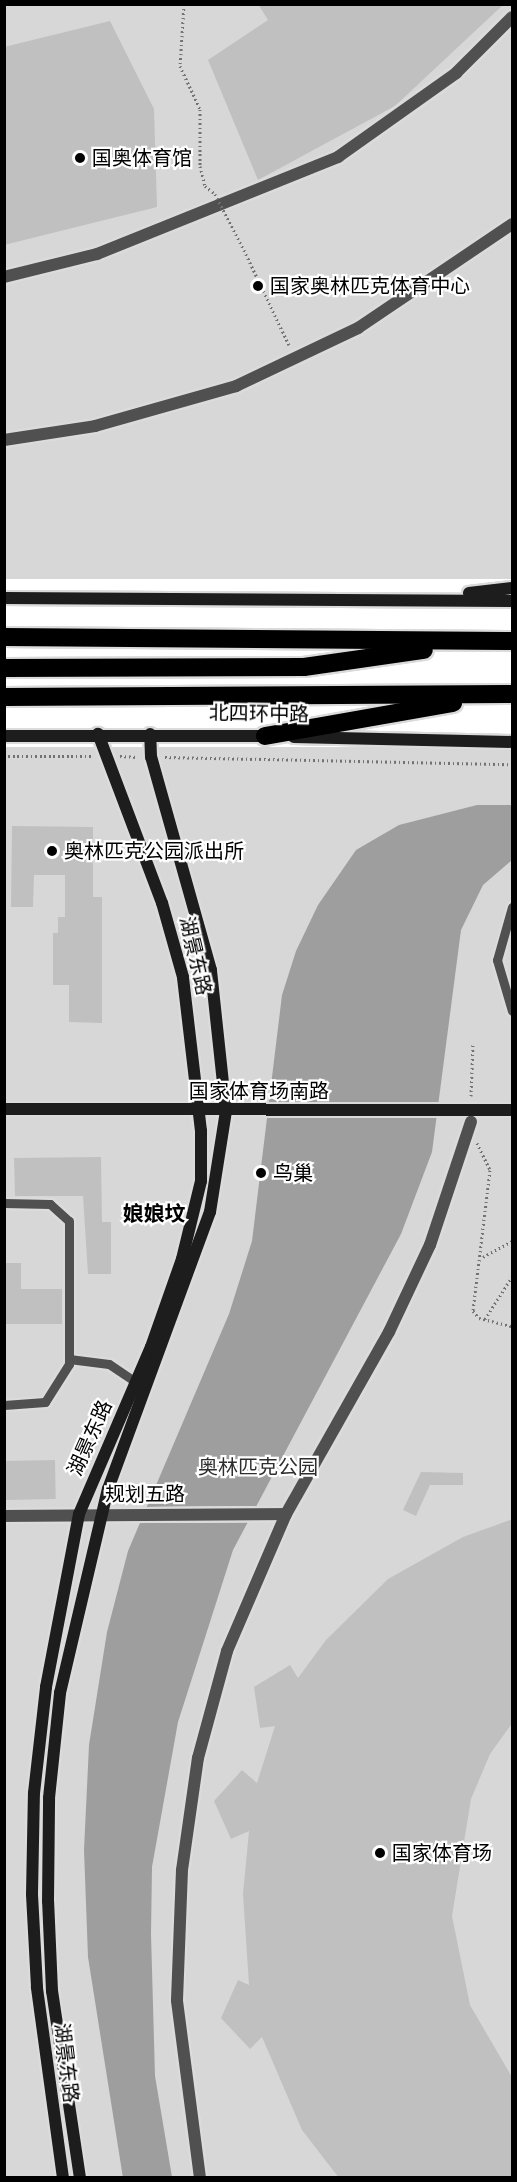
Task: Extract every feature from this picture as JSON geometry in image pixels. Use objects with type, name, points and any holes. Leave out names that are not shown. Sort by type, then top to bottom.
[{"type":"highway","points":[[4,638],[513,641]]},
{"type":"highway","points":[[4,668],[304,667],[483,641]]},
{"type":"highway","points":[[265,736],[509,695]]},
{"type":"highway","name":"北四环中路","points":[[4,697],[509,695]]},
{"type":"street","points":[[4,277],[97,255],[338,157],[456,73],[513,17]]},
{"type":"street","points":[[4,440],[106,423],[236,386],[358,328],[513,224]]},
{"type":"street","points":[[427,598],[513,588]]},
{"type":"street","points":[[4,598],[427,598],[513,601]]},
{"type":"street","name":"湖景东路","points":[[63,2178],[37,1987],[34,1793],[46,1687],[79,1514],[136,1382],[198,1199],[199,1111],[183,977],[162,903],[105,756],[99,734]]},
{"type":"street","name":"北四环中路","points":[[4,736],[150,734],[513,742]]},
{"type":"street","name":"湖景东路","points":[[80,2178],[52,1991],[49,1798],[60,1693],[101,1514],[196,1259],[226,1111],[211,970],[151,757],[150,734]]},
{"type":"street","name":"国家体育场南路","points":[[4,1109],[447,1111],[471,1116],[513,1110]]},
{"type":"street","points":[[200,2178],[177,2000],[182,1870],[198,1758],[227,1651],[286,1514],[389,1332],[430,1245],[471,1116]]},
{"type":"street","name":"规划五路","points":[[4,1516],[286,1514]]},
{"type":"lane","points":[[513,907],[497,960],[513,1011]]},
{"type":"lane","points":[[4,1203],[50,1204],[69,1221],[69,1359],[65,1376],[45,1402],[4,1405]]},
{"type":"lane","points":[[69,1359],[109,1364],[136,1382]]},
{"type":"path","points":[[184,4],[180,66],[200,109],[200,166],[205,186],[215,194],[295,358]]},
{"type":"path","points":[[4,756],[513,764]]},
{"type":"path","points":[[473,1044],[471,1116],[490,1170],[473,1311],[485,1319],[513,1326]]},
{"type":"path","points":[[483,1257],[513,1241]]},
{"type":"path","points":[[485,1319],[513,1277]]},
{"type":"green space","name":"国家奥林匹克体育中心","points":[[4,5],[512,5],[512,579],[4,579]]},
{"type":"green space","name":"奥林匹克公园","points":[[4,747],[512,747],[512,2177],[4,2177]]},
{"type":"shaded area","points":[[477,805],[512,805],[512,860],[483,885],[461,930],[432,1152],[401,1234],[233,1550],[178,1722],[152,1867],[151,1934],[155,2076],[172,2177],[123,2178],[88,1957],[84,1850],[89,1745],[107,1632],[128,1551],[229,1314],[252,1241],[282,995],[296,951],[318,905],[356,850],[399,825]]},
{"type":"building","points":[[258,4],[504,4],[395,106],[258,180],[208,60],[268,20]]},
{"type":"building","name":"国奥体育馆","points":[[110,21],[154,109],[157,207],[4,245],[4,47]]},
{"type":"building","points":[[12,826],[93,827],[93,897],[102,897],[102,1023],[69,1022],[69,985],[53,985],[53,933],[58,933],[58,917],[65,917],[65,875],[34,875],[33,907],[11,907]]},
{"type":"building","points":[[101,1157],[102,1222],[111,1222],[111,1274],[88,1274],[83,1196],[15,1196],[14,1158]]},
{"type":"building","points":[[4,1263],[21,1263],[21,1289],[62,1289],[62,1324],[4,1324]]},
{"type":"building","points":[[55,1460],[56,1499],[5,1500],[4,1461]]},
{"type":"building","points":[[421,1472],[463,1473],[463,1485],[430,1485],[416,1516],[403,1510]]},
{"type":"building","name":"国家体育场","points":[[513,1519],[513,1722],[490,1754],[471,1799],[452,1916],[470,2005],[513,2079],[513,2178],[339,2178],[302,2130],[262,2037],[250,2049],[221,2018],[238,1980],[249,1985],[243,1894],[249,1831],[231,1839],[214,1801],[242,1770],[257,1783],[275,1726],[260,1728],[254,1687],[290,1665],[298,1678],[326,1640],[388,1579],[463,1537]]},
{"type":"place","name":"国奥体育馆","points":[[80,158]]},
{"type":"place","name":"国家奥林匹克体育中心","points":[[258,286]]},
{"type":"place","name":"奥林匹克公园派出所","points":[[52,851]]},
{"type":"place","name":"鸟巢","points":[[261,1173]]},
{"type":"place","name":"国家体育场","points":[[380,1853]]},
{"type":"district","name":"娘娘坟","points":[[154,1214]]}]
